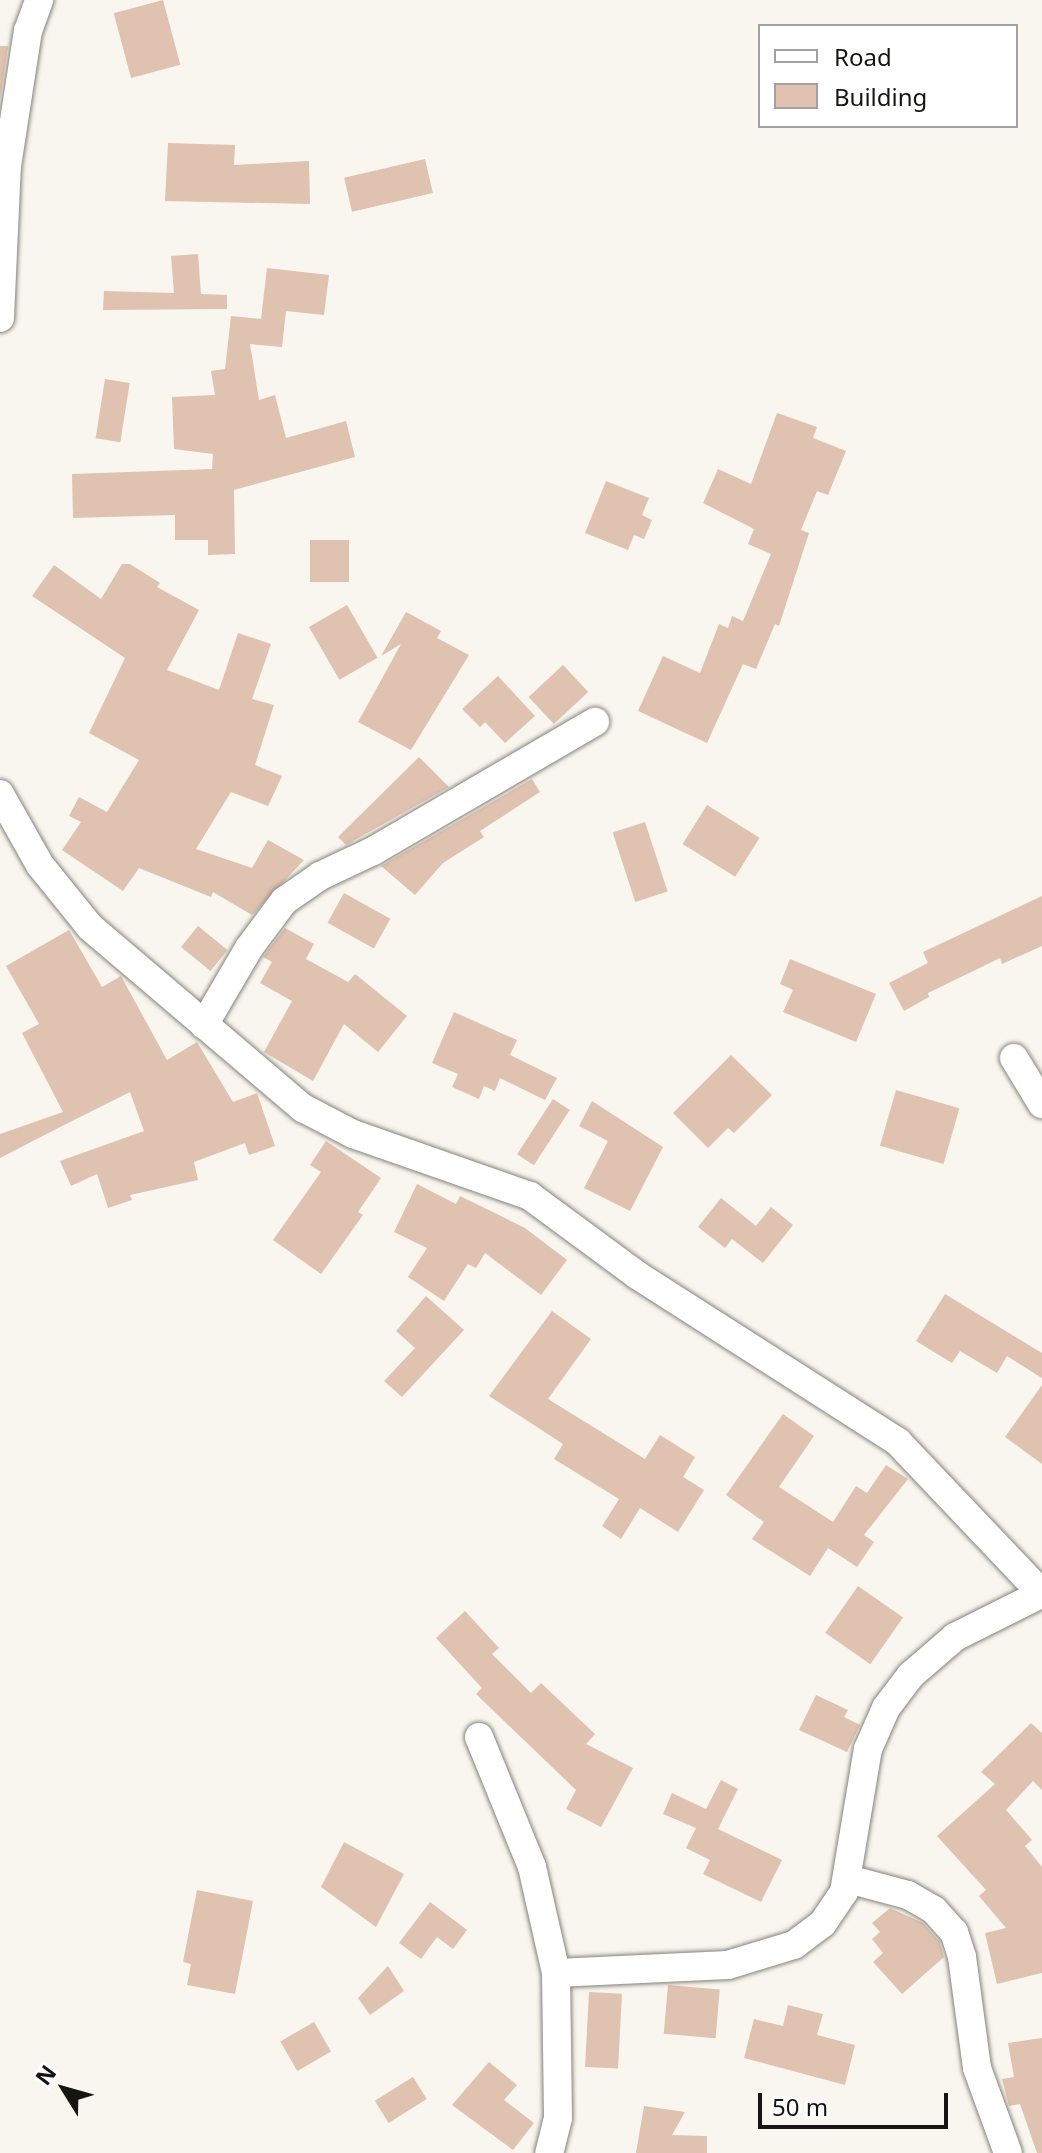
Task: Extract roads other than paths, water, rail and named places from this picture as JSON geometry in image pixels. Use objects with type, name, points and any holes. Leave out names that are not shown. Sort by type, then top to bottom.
[{"type":"street","points":[[0,318],[7,166],[28,31],[39,0]]},
{"type":"street","points":[[204,1025],[284,901],[320,876],[373,851],[595,722]]},
{"type":"street","points":[[0,794],[40,865],[90,927],[303,1108],[328,1121],[530,1196],[637,1275],[898,1442],[1042,1594],[955,1637],[911,1675],[886,1708],[868,1749],[848,1879],[823,1923],[794,1945],[728,1965],[556,1973]]},
{"type":"street","points":[[1014,1058],[1042,1104]]},
{"type":"street","points":[[479,1737],[532,1867],[556,1973],[558,2118],[549,2153]]},
{"type":"street","points":[[848,1879],[908,1895],[934,1910],[954,1932],[962,1957],[977,2068],[1008,2153]]}]
